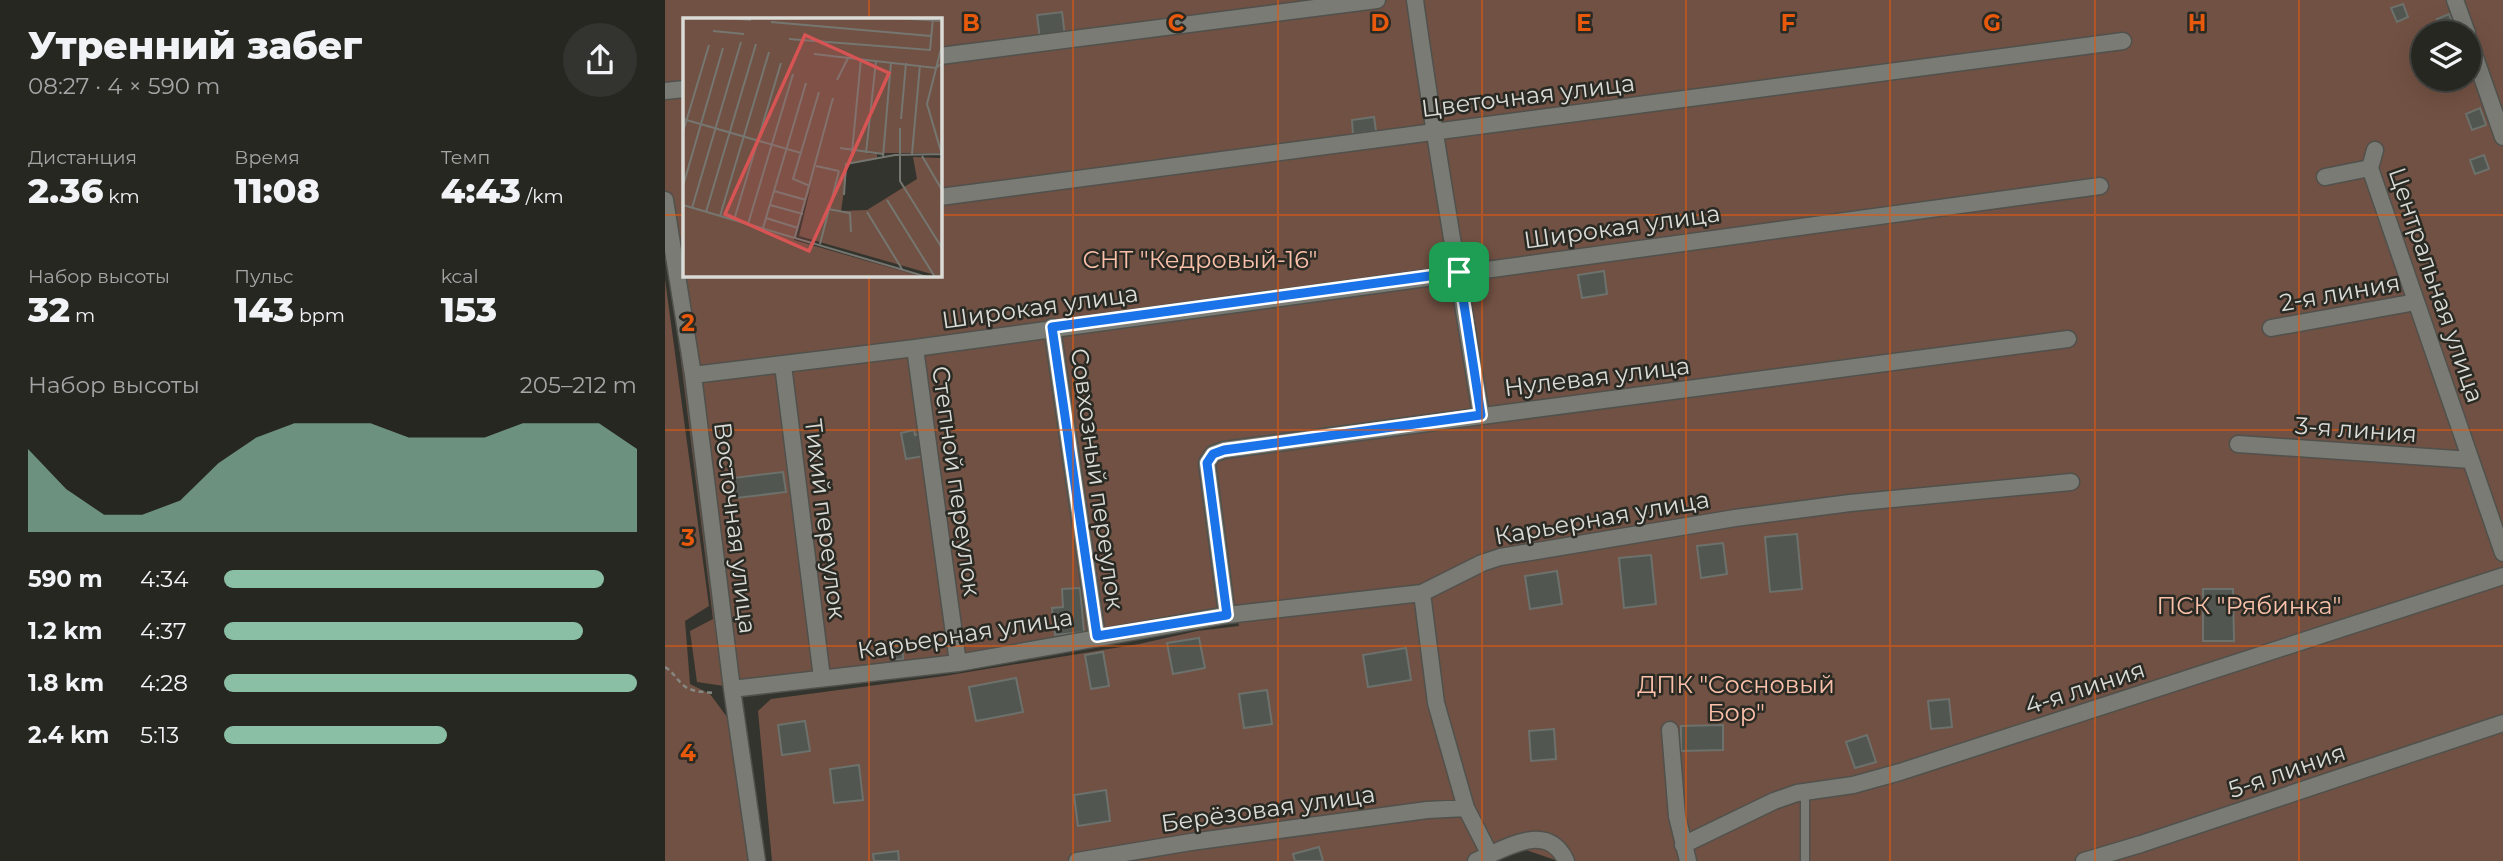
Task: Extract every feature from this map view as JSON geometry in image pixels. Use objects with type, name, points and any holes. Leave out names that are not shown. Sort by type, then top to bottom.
[{"type":"street","points":[[941,56],[1377,0]]},
{"type":"street","points":[[1415,0],[1433,131],[1459,272],[1481,415]]},
{"type":"street","points":[[2455,0],[2463,21]]},
{"type":"street","name":"Цветочная улица","points":[[941,197],[2123,41]]},
{"type":"street","points":[[2481,74],[2503,137]]},
{"type":"street","points":[[665,91],[683,89]]},
{"type":"street","name":"Центральная улица","points":[[2375,150],[2370,168],[2503,553]]},
{"type":"street","points":[[2325,177],[2370,168]]},
{"type":"street","name":"Широкая улица","points":[[693,375],[915,348],[1052,327],[2100,186]]},
{"type":"street","name":"Восточная улица","points":[[665,200],[677,232],[732,689],[757,861]]},
{"type":"street","name":"2-я линия","points":[[2271,328],[2416,302]]},
{"type":"street","name":"Совхозный переулок","points":[[1052,327],[1097,636]]},
{"type":"street","name":"Нулевая улица","points":[[1227,615],[1207,463],[1213,454],[1224,450],[2068,340]]},
{"type":"street","name":"Степной переулок","points":[[915,348],[958,663]]},
{"type":"street","name":"Тихий переулок","points":[[783,365],[822,678]]},
{"type":"street","name":"3-я линия","points":[[2238,444],[2471,460]]},
{"type":"street","name":"Карьерная улица","points":[[732,689],[958,663],[1097,636],[1227,615],[1422,593],[1482,563],[1500,558],[1773,513],[2071,482]]},
{"type":"street","name":"4-я линия","points":[[1686,853],[1774,801],[1805,792],[1853,785],[1900,772],[2503,576]]},
{"type":"street","points":[[1422,593],[1436,703],[1483,858],[1522,841],[1534,839],[1557,846],[1566,861]]},
{"type":"street","name":"5-я линия","points":[[2084,861],[2503,723]]},
{"type":"street","points":[[1670,730],[1677,816],[1686,853]]},
{"type":"street","name":"Берёзовая улица","points":[[1077,861],[1294,828],[1427,810],[1466,808]]},
{"type":"lane","points":[[1805,792],[1805,861]]},
{"type":"path","points":[[665,667],[673,672],[683,686],[696,692],[716,693],[732,689]]},
{"type":"green space","points":[[665,0],[2503,0],[2503,861],[1558,861],[1523,849],[1494,861],[772,861],[758,711],[771,699],[944,676],[1239,626],[1235,605],[983,653],[724,686],[697,682],[690,631],[713,619],[665,232]]},
{"type":"green space","points":[[665,279],[709,606],[685,621],[690,684],[710,694],[727,717],[749,861],[665,861]]},
{"type":"building","points":[[2403,4],[2408,17],[2397,22],[2391,8]]},
{"type":"building","points":[[1062,12],[1065,36],[1040,39],[1037,15]]},
{"type":"building","points":[[2449,14],[2452,21],[2438,21],[2437,19]]},
{"type":"building","points":[[2480,108],[2486,125],[2472,130],[2466,114]]},
{"type":"building","points":[[1374,117],[1376,131],[1353,134],[1352,120]]},
{"type":"building","points":[[2484,155],[2489,169],[2475,174],[2470,160]]},
{"type":"building","points":[[1604,271],[1607,294],[1582,298],[1578,275]]},
{"type":"building","points":[[914,430],[915,435],[920,434],[924,456],[906,459],[901,433]]},
{"type":"building","points":[[783,472],[786,492],[736,498],[733,478]]},
{"type":"building","points":[[1797,534],[1802,589],[1770,592],[1765,537]]},
{"type":"building","points":[[1723,543],[1727,574],[1701,578],[1697,546]]},
{"type":"building","points":[[1651,555],[1656,604],[1624,608],[1619,558]]},
{"type":"building","points":[[1557,571],[1562,604],[1530,609],[1525,576]]},
{"type":"building","points":[[1080,588],[1084,632],[1055,635],[1052,608],[1063,607],[1062,589]]},
{"type":"building","points":[[2203,589],[2233,589],[2234,641],[2203,641]]},
{"type":"building","points":[[1199,638],[1205,668],[1173,674],[1167,643]]},
{"type":"building","points":[[902,644],[903,659],[891,660],[889,645]]},
{"type":"building","points":[[1406,648],[1411,680],[1368,687],[1363,655]]},
{"type":"building","points":[[1103,652],[1109,686],[1091,689],[1085,655]]},
{"type":"building","points":[[1016,678],[1023,712],[976,721],[969,687]]},
{"type":"building","points":[[1267,690],[1272,724],[1244,728],[1239,694]]},
{"type":"building","points":[[1949,699],[1952,727],[1931,729],[1928,701]]},
{"type":"building","points":[[805,721],[810,751],[782,755],[778,725]]},
{"type":"building","points":[[1723,725],[1723,750],[1681,751],[1681,726]]},
{"type":"building","points":[[1554,729],[1556,759],[1531,761],[1529,731]]},
{"type":"building","points":[[1867,735],[1876,762],[1855,768],[1846,742]]},
{"type":"building","points":[[859,765],[863,800],[834,803],[830,769]]},
{"type":"building","points":[[1106,790],[1110,821],[1078,826],[1074,795]]},
{"type":"building","points":[[1319,847],[1323,861],[1295,861],[1293,854]]},
{"type":"building","points":[[898,851],[899,861],[874,861],[873,854]]},
{"type":"route","points":[[1459,272],[1481,415],[1224,450],[1213,454],[1207,463],[1227,615],[1097,636],[1052,327],[1459,272]]},
{"type":"park label","name":"СНТ \"Кедровый-16\"","points":[[1200,260]]},
{"type":"park label","name":"ПСК \"Рябинка\"","points":[[2249,606]]},
{"type":"park label","name":"ДПК \"Сосновый Бор\"","points":[[1736,699]]}]
